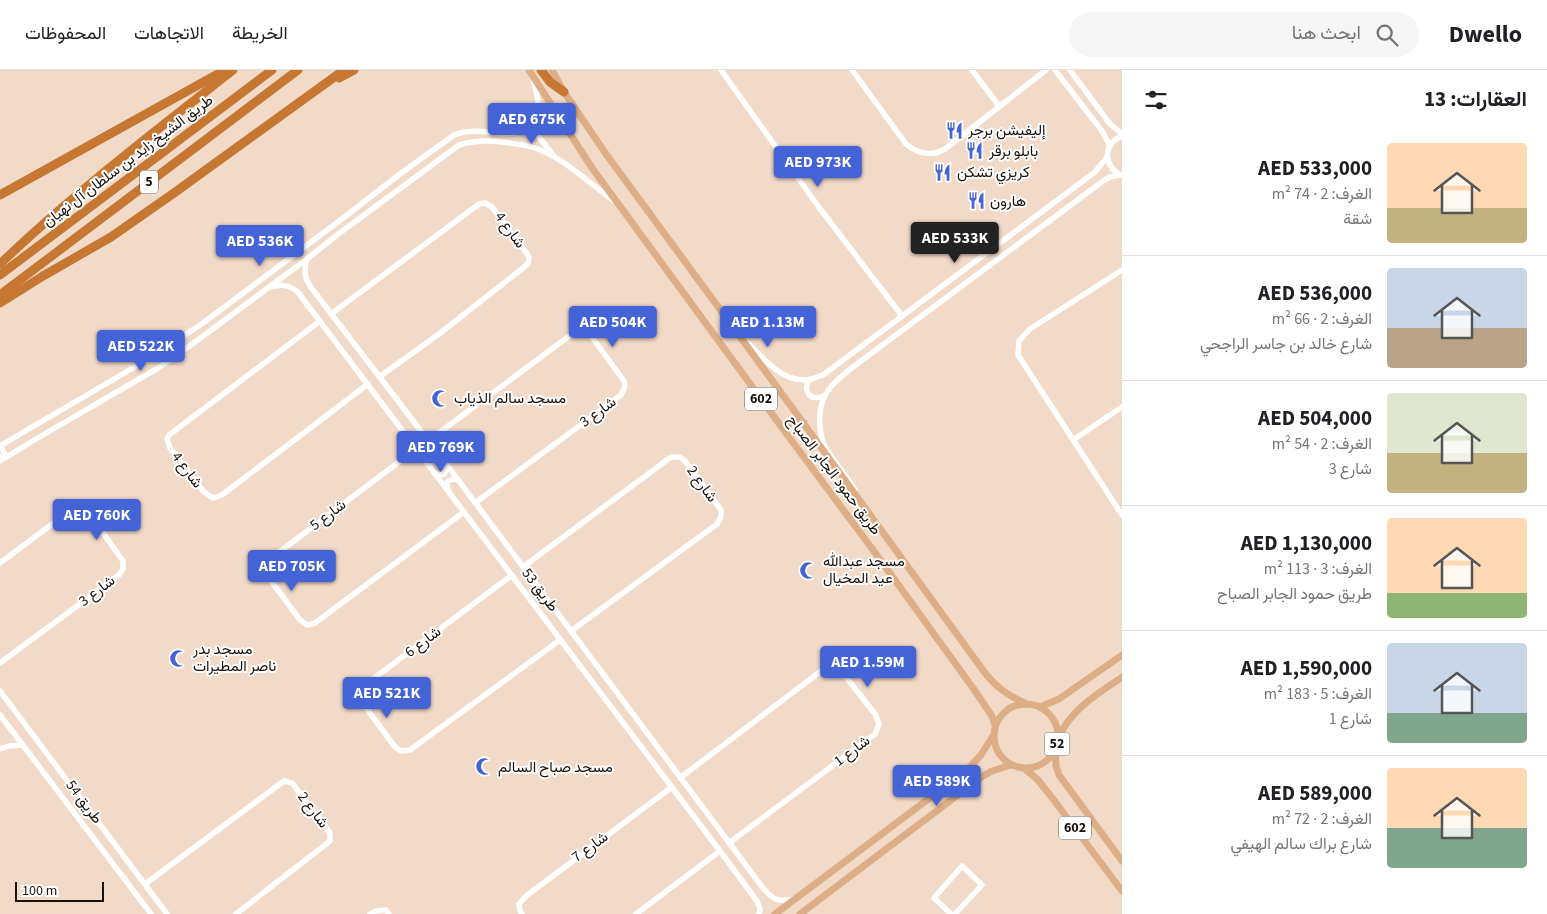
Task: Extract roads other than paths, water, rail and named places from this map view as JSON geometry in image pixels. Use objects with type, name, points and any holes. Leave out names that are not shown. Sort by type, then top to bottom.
[{"type":"highway","points":[[0,195],[225,70]]},
{"type":"highway","points":[[0,264],[89,184],[233,70]]},
{"type":"highway","name":"طريق الشيخ زايد بن سلطان آل نهيان","points":[[0,275],[272,70]]},
{"type":"highway","name":"طريق الشيخ زايد بن سلطان آل نهيان","points":[[0,295],[298,70]]},
{"type":"highway","points":[[325,84],[337,70]]},
{"type":"highway","points":[[0,303],[111,237],[344,70]]},
{"type":"highway","points":[[325,84],[354,70]]},
{"type":"highway","points":[[534,71],[564,92]]},
{"type":"main road","name":"طريق حمود الجابر الصباح","points":[[552,70],[564,92],[606,154],[985,673],[997,687],[1027,704]]},
{"type":"main road","name":"طريق حمود الجابر الصباح","points":[[534,71],[592,168],[879,558],[973,688],[992,716],[995,725]]},
{"type":"main road","points":[[786,433],[786,429],[791,422],[799,421],[804,424]]},
{"type":"main road","points":[[1025,769],[1011,765],[1001,758],[995,747],[993,736],[995,725],[1000,716],[1017,705],[1027,704],[1040,708],[1059,699],[1122,655]]},
{"type":"main road","points":[[1058,740],[1067,721],[1081,706],[1122,677]]},
{"type":"main road","name":"52","points":[[1025,769],[1043,764],[1055,749],[1058,740],[1054,721],[1048,713],[1040,708]]},
{"type":"main road","points":[[775,914],[972,766],[993,736]]},
{"type":"main road","name":"602","points":[[1055,749],[1056,766],[1059,775],[1122,861]]},
{"type":"main road","points":[[800,914],[992,770],[1011,765]]},
{"type":"main road","name":"602","points":[[1025,769],[1037,779],[1050,795],[1122,891]]},
{"type":"main road","points":[[920,805],[927,813],[927,819]]},
{"type":"street","points":[[721,70],[818,206],[902,316]]},
{"type":"street","points":[[852,70],[906,144],[916,151],[927,154],[933,154],[945,149],[1046,70]]},
{"type":"street","points":[[972,70],[999,106]]},
{"type":"street","points":[[1055,70],[1102,131],[1110,146]]},
{"type":"street","points":[[734,331],[766,361],[788,376],[809,380],[823,375],[1095,172],[1107,157],[1110,146],[1122,135],[1110,124],[1070,70]]},
{"type":"street","points":[[0,461],[4,453],[0,447],[29,428],[150,358],[211,317],[454,135],[463,131],[512,133],[522,129],[532,121],[538,105],[534,71]]},
{"type":"street","points":[[532,121],[539,137],[554,157]]},
{"type":"street","points":[[0,461],[158,368],[459,145],[492,140],[531,147],[554,157],[577,171],[618,204]]},
{"type":"street","points":[[1107,157],[1113,170],[1120,175]]},
{"type":"street","points":[[412,165],[418,164],[420,166],[420,172],[417,176]]},
{"type":"street","points":[[865,510],[849,479],[823,442],[819,418],[823,396],[835,382],[857,364],[1103,181],[1120,175]]},
{"type":"street","name":"شارع 4","points":[[331,314],[479,204],[485,203],[492,207],[530,258],[528,264],[439,334],[379,377]]},
{"type":"street","name":"طريق 53","points":[[307,259],[304,267],[305,275],[313,290],[524,567],[643,730],[763,888],[774,899],[783,901],[795,898]]},
{"type":"street","points":[[1122,270],[1030,329],[1019,341],[1018,355],[1122,515]]},
{"type":"street","name":"طريق 53","points":[[268,288],[279,284],[291,286],[297,291],[752,894],[760,909],[759,914]]},
{"type":"street","points":[[302,298],[302,295],[307,290],[313,290]]},
{"type":"street","name":"شارع 4","points":[[320,321],[169,435],[168,444],[192,478],[206,495],[213,498],[219,497],[368,384]]},
{"type":"street","name":"شارع 3","points":[[428,441],[576,331],[586,331],[589,333],[624,381],[625,386],[621,395],[475,503]]},
{"type":"street","points":[[150,358],[149,366],[151,368],[158,368]]},
{"type":"street","points":[[809,380],[806,386],[808,393],[813,398],[823,396]]},
{"type":"street","points":[[1074,440],[1122,407]]},
{"type":"street","points":[[29,428],[30,436],[36,439]]},
{"type":"street","name":"شارع 5","points":[[416,449],[266,562],[264,566],[266,574],[300,620],[307,625],[315,623],[464,512]]},
{"type":"street","name":"شارع 2","points":[[524,567],[671,457],[680,457],[685,461],[721,510],[722,514],[717,524],[571,631]]},
{"type":"street","points":[[435,473],[444,474],[446,465]]},
{"type":"street","points":[[448,490],[448,481],[458,480]]},
{"type":"street","name":"شارع 3","points":[[0,563],[71,510],[79,507],[88,511],[123,561],[123,570],[119,575],[0,663]]},
{"type":"street","name":"شارع 6","points":[[512,575],[361,688],[361,701],[395,747],[401,751],[410,750],[560,640]]},
{"type":"street","name":"شارع 1","points":[[680,778],[828,668],[835,668],[842,672],[875,714],[878,724],[875,734],[729,843]]},
{"type":"street","name":"طريق 54","points":[[0,692],[145,884],[164,912]]},
{"type":"street","name":"طريق 54","points":[[0,715],[151,914]]},
{"type":"street","points":[[634,737],[641,736],[643,730]]},
{"type":"street","points":[[645,751],[648,745],[655,745]]},
{"type":"street","points":[[0,749],[9,746],[23,746]]},
{"type":"street","name":"شارع 2","points":[[145,884],[284,781],[292,783],[330,833],[330,841],[236,914]]},
{"type":"street","name":"شارع 7","points":[[522,914],[519,904],[526,896],[672,787]]},
{"type":"street","points":[[636,914],[720,851]]},
{"type":"street","points":[[951,914],[934,898],[962,866],[982,885],[955,914]]},
{"type":"street","points":[[752,894],[759,893],[763,888]]},
{"type":"street","points":[[370,914],[375,911],[386,910],[389,914]]},
{"type":"place","name":"إليفيشن برجر","points":[[954,130]]},
{"type":"place","name":"بابلو برقر","points":[[975,151]]},
{"type":"place","name":"كريزي تشكن","points":[[943,172]]},
{"type":"place","name":"هارون","points":[[976,201]]},
{"type":"place","name":"مسجد سالم الذياب","points":[[440,398]]},
{"type":"place","name":"مسجد عبدالله عيد المخيال","points":[[809,570]]},
{"type":"place","name":"مسجد بدر ناصر المطيرات","points":[[179,658]]},
{"type":"place","name":"مسجد صباح السالم","points":[[484,767]]}]
